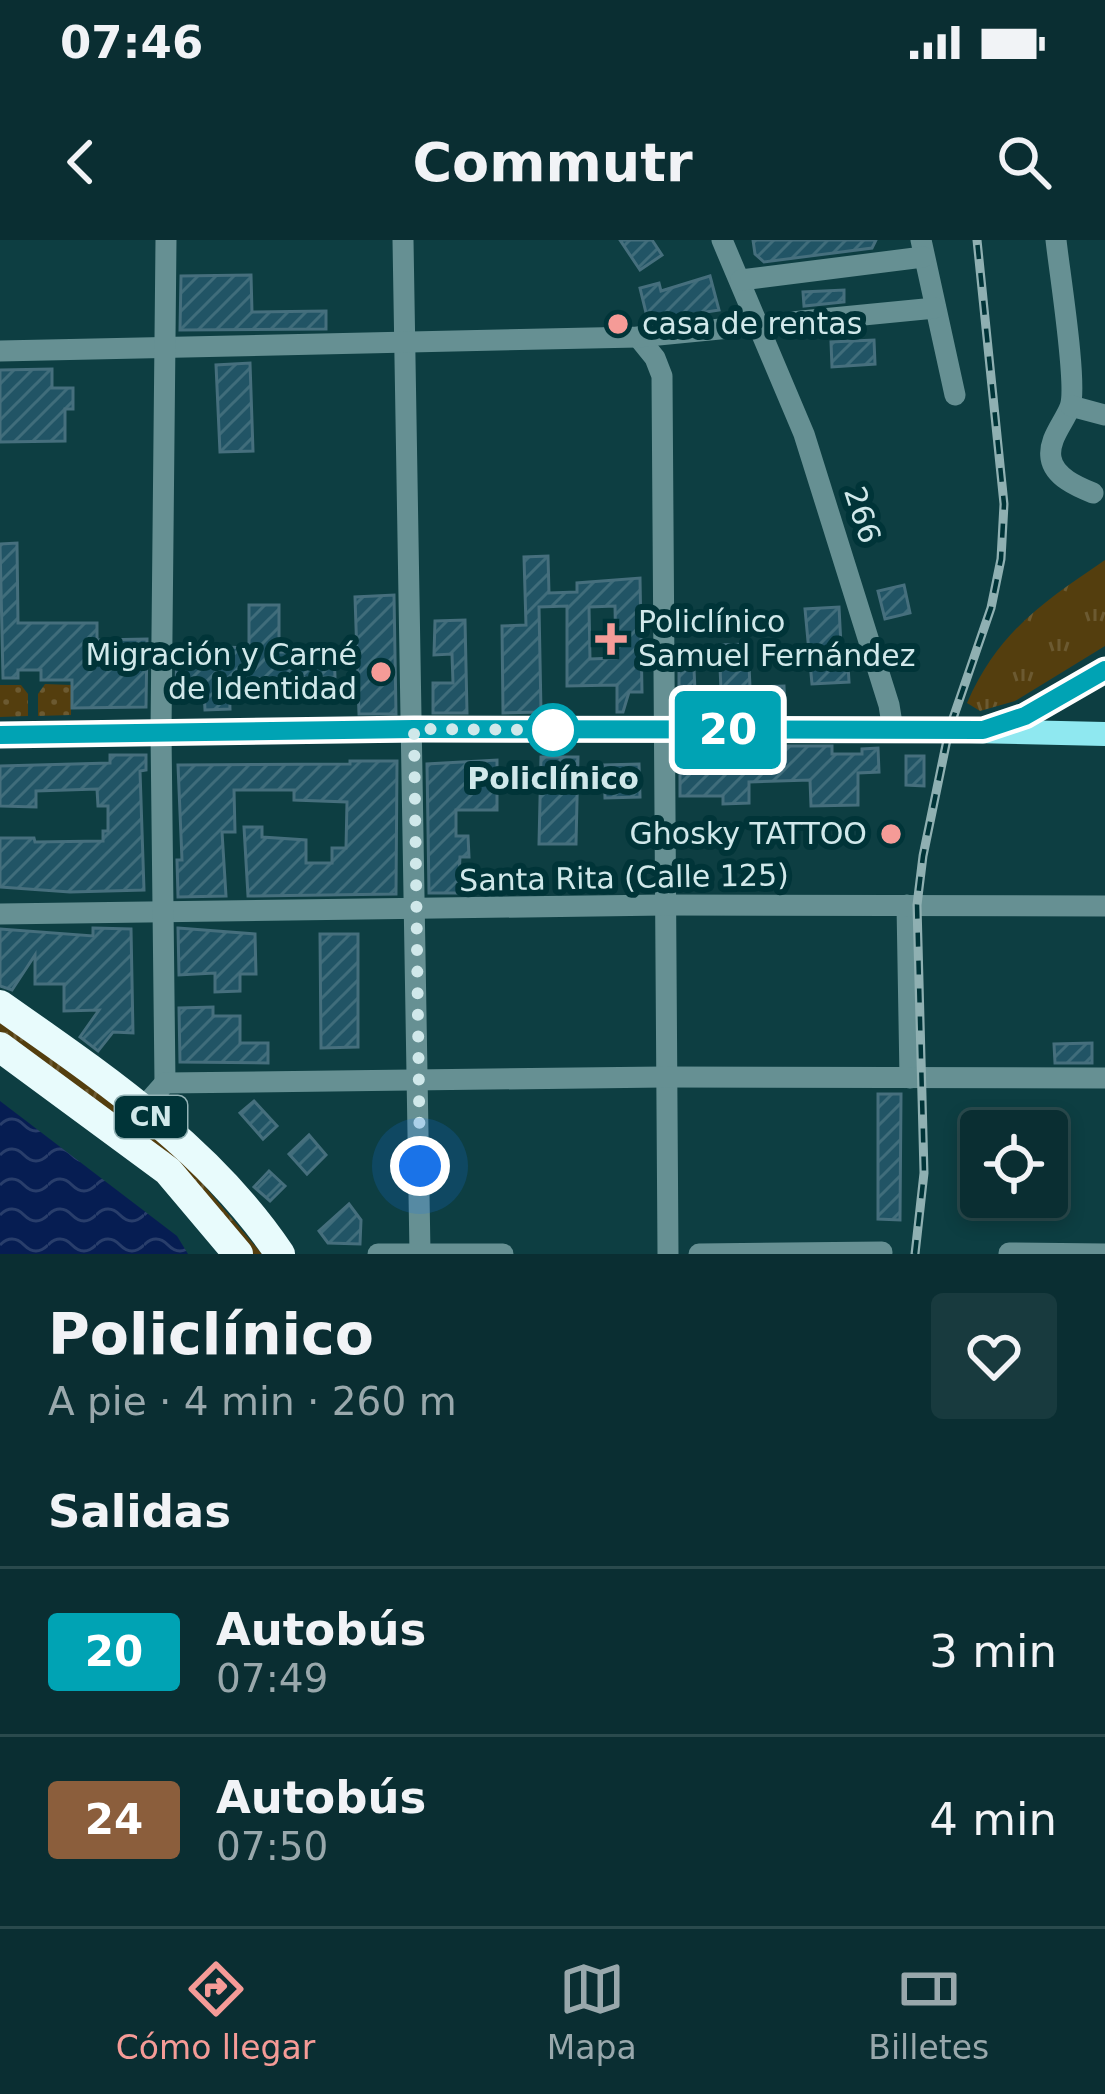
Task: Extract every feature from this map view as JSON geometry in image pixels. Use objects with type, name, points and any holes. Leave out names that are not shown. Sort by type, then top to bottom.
[{"type":"highway","name":"CN","points":[[0,1004],[182,1143],[280,1254]]},
{"type":"highway","name":"CN","points":[[0,1046],[168,1171],[238,1254]]},
{"type":"main road","points":[[983,730],[1025,716],[1105,670]]},
{"type":"main road","points":[[0,735],[414,729],[1105,734]]},
{"type":"street","points":[[142,1109],[165,1083],[161,732],[166,240]]},
{"type":"street","points":[[403,240],[420,1253]]},
{"type":"street","name":"266","points":[[722,240],[804,434],[890,706],[893,730]]},
{"type":"street","points":[[1056,240],[1071,406],[1057,428],[1051,457],[1073,484],[1101,496]]},
{"type":"street","points":[[741,280],[922,248],[955,395]]},
{"type":"street","points":[[0,351],[638,338],[935,308]]},
{"type":"street","points":[[638,338],[655,358],[662,376],[668,1254]]},
{"type":"street","points":[[1071,406],[1105,415]]},
{"type":"street","name":"Santa Rita (Calle 125)","points":[[0,914],[665,905],[1105,906]]},
{"type":"street","points":[[907,905],[910,1078]]},
{"type":"street","points":[[165,1083],[1105,1078]]},
{"type":"street","points":[[699,1254],[882,1252]]},
{"type":"street","points":[[1009,1253],[1105,1254]]},
{"type":"street","points":[[378,1254],[503,1254]]},
{"type":"green space","points":[[1105,560],[1105,646],[1015,701],[980,711],[967,703],[1008,637],[1042,605]]},
{"type":"green space","points":[[45,684],[71,685],[71,715],[38,716],[38,694]]},
{"type":"green space","points":[[0,685],[21,685],[28,694],[28,716],[0,717]]},
{"type":"green space","points":[[0,1016],[170,1145],[262,1254],[250,1254],[0,1032]]},
{"type":"water","points":[[0,1101],[177,1236],[188,1254],[0,1254]]},
{"type":"building","points":[[620,240],[652,240],[662,255],[640,270]]},
{"type":"building","points":[[753,240],[876,240],[872,248],[764,262],[755,254]]},
{"type":"building","points":[[251,275],[252,312],[326,311],[326,329],[180,330],[181,276]]},
{"type":"building","points":[[710,276],[719,310],[648,321],[640,288],[659,283],[661,291]]},
{"type":"building","points":[[844,290],[844,302],[804,306],[803,292]]},
{"type":"building","points":[[874,340],[875,364],[832,367],[831,342]]},
{"type":"building","points":[[250,363],[253,451],[220,452],[216,365]]},
{"type":"building","points":[[52,369],[52,388],[73,388],[73,409],[65,409],[65,441],[0,442],[0,370]]},
{"type":"building","points":[[17,543],[18,623],[97,623],[97,640],[147,639],[146,707],[72,708],[72,680],[41,680],[41,670],[18,670],[18,678],[3,678],[0,544]]},
{"type":"building","points":[[548,556],[549,593],[577,592],[577,583],[640,578],[642,692],[629,692],[623,712],[617,712],[617,685],[567,686],[567,606],[539,607],[541,712],[503,713],[502,626],[526,625],[524,557]],"holes":[[[615,606],[616,658],[590,659],[589,607]]]},
{"type":"building","points":[[904,585],[910,613],[885,619],[878,591]]},
{"type":"building","name":"Migración y Carné de Identidad","points":[[394,595],[396,714],[359,714],[355,597]]},
{"type":"building","points":[[249,605],[279,605],[279,652],[334,652],[335,677],[229,679],[230,709],[205,710],[204,690],[176,690],[177,645],[249,648]]},
{"type":"building","points":[[839,607],[842,665],[848,665],[849,682],[812,684],[805,609]]},
{"type":"building","points":[[465,620],[467,713],[433,713],[433,683],[453,683],[452,654],[434,655],[435,621]]},
{"type":"building","points":[[748,644],[750,687],[784,686],[785,713],[722,712],[719,645]]},
{"type":"building","points":[[693,648],[696,712],[679,712],[679,649]]},
{"type":"building","points":[[680,746],[832,746],[832,754],[862,754],[862,749],[878,748],[879,772],[858,773],[858,805],[811,806],[810,780],[749,782],[749,803],[723,804],[723,796],[680,796]]},
{"type":"building","points":[[110,755],[146,755],[146,770],[140,771],[144,890],[0,887],[0,838],[103,841],[108,806],[98,806],[97,789],[36,791],[36,807],[0,806],[0,766],[110,763]]},
{"type":"building","points":[[906,756],[924,756],[924,786],[906,785]]},
{"type":"building","points":[[541,757],[578,757],[576,844],[539,844]]},
{"type":"building","points":[[497,760],[497,810],[456,810],[456,836],[468,836],[469,857],[460,857],[458,893],[429,893],[427,764]]},
{"type":"building","points":[[397,761],[396,894],[248,896],[244,827],[262,827],[262,837],[306,840],[306,863],[332,863],[332,848],[346,848],[347,802],[294,800],[294,790],[234,790],[235,832],[222,832],[226,896],[178,897],[177,860],[182,860],[178,765]]},
{"type":"building","points":[[639,764],[640,797],[605,798],[604,765]]},
{"type":"building","points":[[93,928],[131,929],[133,1033],[113,1032],[98,1051],[80,1037],[99,1010],[64,1011],[64,984],[35,984],[35,955],[12,990],[0,986],[0,929],[93,936]]},
{"type":"building","points":[[178,928],[255,934],[256,974],[240,974],[240,991],[215,992],[215,973],[179,975]]},
{"type":"building","points":[[320,934],[358,934],[358,1047],[321,1048]]},
{"type":"building","points":[[213,1007],[213,1016],[240,1016],[240,1043],[268,1043],[268,1063],[180,1062],[179,1008]]},
{"type":"building","points":[[1092,1043],[1092,1063],[1055,1063],[1054,1044]]},
{"type":"building","points":[[878,1094],[901,1094],[900,1220],[878,1219]]},
{"type":"building","points":[[254,1101],[277,1126],[263,1139],[240,1113]]},
{"type":"building","points":[[309,1135],[326,1155],[307,1174],[289,1154]]},
{"type":"building","points":[[269,1171],[285,1186],[270,1201],[254,1187]]},
{"type":"building","points":[[349,1204],[361,1220],[360,1244],[328,1243],[319,1231]]},
{"type":"railway","points":[[915,1254],[924,1173],[917,905],[923,856],[949,730],[991,608],[1001,559],[1004,504],[977,240]]},
{"type":"bus line","name":"20","points":[[0,735],[414,729],[983,730],[1025,716],[1105,670]]},
{"type":"place","name":"casa de rentas","points":[[618,324]]},
{"type":"place","name":"Policlínico Samuel Fernández","points":[[611,639]]},
{"type":"place","name":"Migración y Carné de Identidad","points":[[381,672]]},
{"type":"place","name":"Policlínico","points":[[553,730]]},
{"type":"place","name":"Ghosky TATTOO","points":[[891,834]]},
{"type":"route","points":[[420,1166],[414,729],[553,730]]}]
